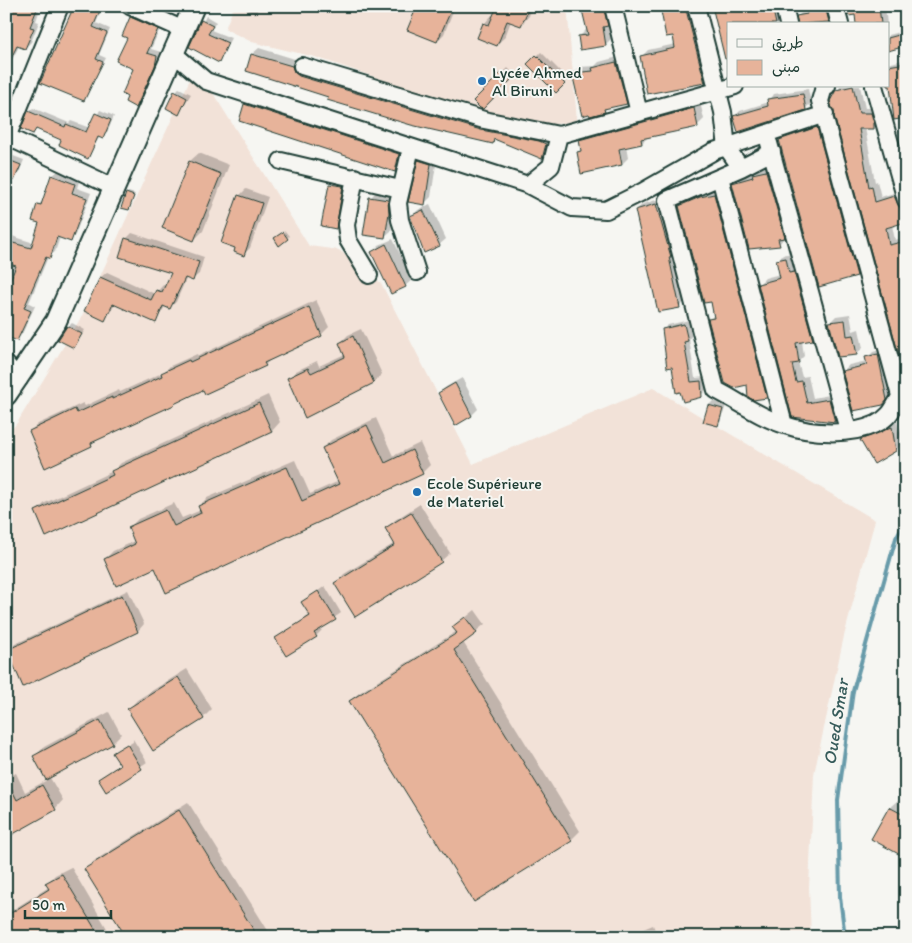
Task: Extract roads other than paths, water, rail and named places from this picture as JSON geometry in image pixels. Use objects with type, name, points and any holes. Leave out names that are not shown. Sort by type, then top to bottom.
[{"type":"main road","points":[[6,395],[19,379],[56,321],[113,187],[194,6]]},
{"type":"street","points":[[60,6],[7,138],[113,187]]},
{"type":"street","points":[[130,6],[184,30]]},
{"type":"street","points":[[613,6],[639,113]]},
{"type":"street","points":[[696,6],[723,112],[727,148],[741,168]]},
{"type":"street","points":[[784,6],[788,22]]},
{"type":"street","points":[[835,6],[839,22]]},
{"type":"street","points":[[173,53],[206,81],[528,185],[572,208],[606,210],[642,192],[692,162],[825,114]]},
{"type":"street","points":[[302,66],[484,120],[559,135],[728,88]]},
{"type":"street","points":[[772,152],[741,168],[666,200],[716,390],[784,425],[806,430],[848,430],[876,424],[894,410],[903,393],[819,96],[823,88]]},
{"type":"street","points":[[875,88],[906,200]]},
{"type":"street","points":[[528,185],[551,166],[559,135]]},
{"type":"street","points":[[767,135],[848,430]]},
{"type":"street","points":[[411,148],[398,204],[400,220],[416,272]]},
{"type":"street","points":[[281,161],[400,189]]},
{"type":"street","points":[[355,177],[346,225],[348,240],[369,275]]},
{"type":"street","points":[[720,177],[784,425]]},
{"type":"street","points":[[6,364],[19,379]]},
{"type":"waterway","name":"Oued Smar","points":[[845,937],[840,897],[838,800],[853,691],[896,538],[906,519]]},
{"type":"place","name":"Lycée Ahmed Al Biruni","points":[[482,81]]},
{"type":"place","name":"Ecole Supérieure de Materiel","points":[[417,492]]}]
